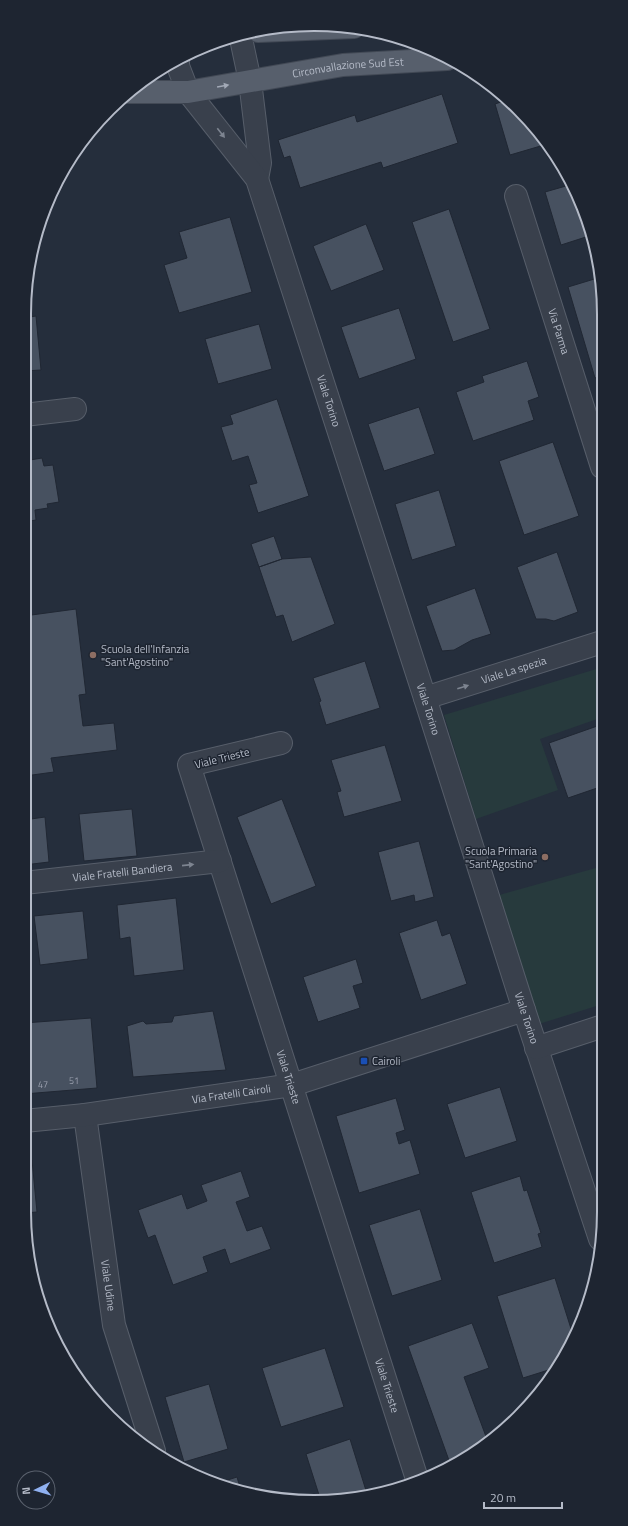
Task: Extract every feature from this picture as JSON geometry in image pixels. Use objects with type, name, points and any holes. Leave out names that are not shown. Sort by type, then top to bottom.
[{"type":"main road","name":"Circonvallazione Sud Est","points":[[138,92],[188,92],[343,65],[438,60]]},
{"type":"street","points":[[241,41],[250,81]]},
{"type":"street","points":[[178,66],[188,92]]},
{"type":"street","name":"Viale Torino","points":[[250,81],[260,163],[257,179]]},
{"type":"street","name":"Viale Torino","points":[[188,92],[257,179],[425,698],[536,1048],[596,1228]]},
{"type":"street","name":"Via Parma","points":[[516,196],[597,451]]},
{"type":"street","points":[[31,415],[75,409]]},
{"type":"street","name":"Viale La spezia","points":[[425,698],[597,644]]},
{"type":"street","name":"Viale Trieste","points":[[281,743],[190,764],[416,1476]]},
{"type":"street","name":"Viale Fratelli Bandiera","points":[[31,882],[220,861]]},
{"type":"street","name":"Via Fratelli Cairoli","points":[[31,1120],[85,1115],[292,1085],[524,1010]]},
{"type":"street","points":[[536,1048],[597,1028]]},
{"type":"street","name":"Viale Udine","points":[[85,1115],[114,1325],[152,1443]]},
{"type":"shaded area","points":[[597,669],[597,719],[540,739],[558,790],[476,819],[444,715]]},
{"type":"shaded area","points":[[597,868],[597,1006],[539,1024],[499,895]]},
{"type":"building","points":[[442,94],[458,143],[383,168],[381,162],[300,188],[290,156],[284,158],[278,140],[355,115],[357,122]]},
{"type":"building","points":[[502,102],[527,127],[541,146],[510,155],[495,104]]},
{"type":"building","points":[[566,186],[582,223],[586,237],[561,245],[545,192]]},
{"type":"building","points":[[449,209],[490,329],[453,342],[412,222]]},
{"type":"building","points":[[230,217],[252,292],[179,313],[164,265],[187,258],[179,232]]},
{"type":"building","points":[[366,224],[384,270],[331,291],[313,246]]},
{"type":"building","points":[[595,279],[597,314],[597,377],[595,378],[568,287]]},
{"type":"building","points":[[399,308],[416,359],[359,379],[341,327]]},
{"type":"building","points":[[36,316],[41,370],[31,371],[31,317]]},
{"type":"building","points":[[259,324],[272,369],[218,384],[205,339]]},
{"type":"building","points":[[527,361],[539,397],[528,401],[534,420],[473,441],[456,392],[484,382],[482,376]]},
{"type":"building","points":[[277,399],[309,496],[258,513],[249,485],[257,483],[248,456],[232,461],[221,427],[233,424],[230,415]]},
{"type":"building","points":[[419,407],[435,454],[384,471],[368,424]]},
{"type":"building","points":[[553,442],[579,516],[524,535],[499,461]]},
{"type":"building","points":[[42,458],[44,466],[53,465],[59,502],[47,504],[48,508],[35,510],[36,520],[31,521],[31,460]]},
{"type":"building","points":[[439,490],[456,546],[412,560],[395,504]]},
{"type":"building","points":[[274,536],[282,559],[259,567],[251,544]]},
{"type":"building","points":[[557,552],[578,612],[554,621],[536,619],[517,567]]},
{"type":"building","points":[[311,557],[335,624],[292,642],[283,615],[276,617],[259,567],[282,559]]},
{"type":"building","points":[[475,588],[491,634],[472,640],[454,650],[442,651],[426,606]]},
{"type":"building","points":[[76,609],[86,694],[79,695],[83,726],[114,723],[117,750],[51,758],[54,772],[31,775],[31,615]]},
{"type":"building","points":[[365,661],[380,708],[326,725],[319,702],[321,701],[313,678]]},
{"type":"building","points":[[597,726],[597,788],[568,798],[549,743]]},
{"type":"building","points":[[385,745],[402,801],[344,817],[337,792],[341,791],[331,760]]},
{"type":"building","points":[[282,799],[316,886],[271,904],[237,817]]},
{"type":"building","points":[[132,809],[137,856],[84,861],[79,814]]},
{"type":"building","points":[[45,817],[49,862],[31,864],[31,819]]},
{"type":"building","points":[[419,841],[434,897],[415,902],[414,895],[391,901],[378,852]]},
{"type":"building","points":[[176,898],[184,970],[134,976],[130,937],[120,939],[117,905]]},
{"type":"building","points":[[83,911],[88,959],[40,965],[34,916]]},
{"type":"building","points":[[437,920],[442,936],[450,933],[467,984],[421,1000],[399,933]]},
{"type":"building","points":[[356,959],[363,983],[353,986],[360,1008],[318,1022],[303,977]]},
{"type":"building","points":[[213,1011],[226,1070],[133,1077],[127,1026],[143,1021],[146,1024],[172,1022],[174,1016]]},
{"type":"building","points":[[91,1018],[97,1088],[31,1093],[31,1022]]},
{"type":"building","points":[[500,1087],[517,1141],[465,1158],[447,1104]]},
{"type":"building","points":[[396,1098],[405,1130],[396,1133],[399,1144],[410,1140],[420,1174],[359,1193],[336,1116]]},
{"type":"building","points":[[31,1160],[32,1160],[37,1212],[31,1212]]},
{"type":"building","points":[[241,1171],[250,1197],[236,1202],[247,1231],[262,1226],[271,1249],[230,1264],[225,1249],[203,1257],[208,1272],[173,1285],[155,1235],[148,1238],[138,1210],[182,1194],[187,1209],[207,1201],[201,1185]]},
{"type":"building","points":[[520,1176],[524,1191],[527,1190],[541,1233],[538,1234],[542,1247],[494,1263],[471,1192]]},
{"type":"building","points":[[420,1209],[442,1280],[392,1296],[369,1225]]},
{"type":"building","points":[[555,1278],[571,1329],[559,1354],[548,1370],[523,1378],[497,1296]]},
{"type":"building","points":[[472,1323],[489,1368],[464,1377],[486,1437],[449,1461],[408,1346]]},
{"type":"building","points":[[325,1348],[344,1407],[281,1427],[262,1368]]},
{"type":"building","points":[[209,1384],[228,1449],[184,1462],[165,1397]]},
{"type":"building","points":[[350,1439],[366,1491],[319,1495],[306,1454]]},
{"type":"building","points":[[237,1477],[239,1484],[225,1481]]},
{"type":"place","name":"Scuola dell'Infanzia \"Sant'Agostino\"","points":[[93,655]]},
{"type":"place","name":"Scuola Primaria \"Sant'Agostino\"","points":[[545,857]]},
{"type":"place","name":"Cairoli","points":[[364,1061]]}]
